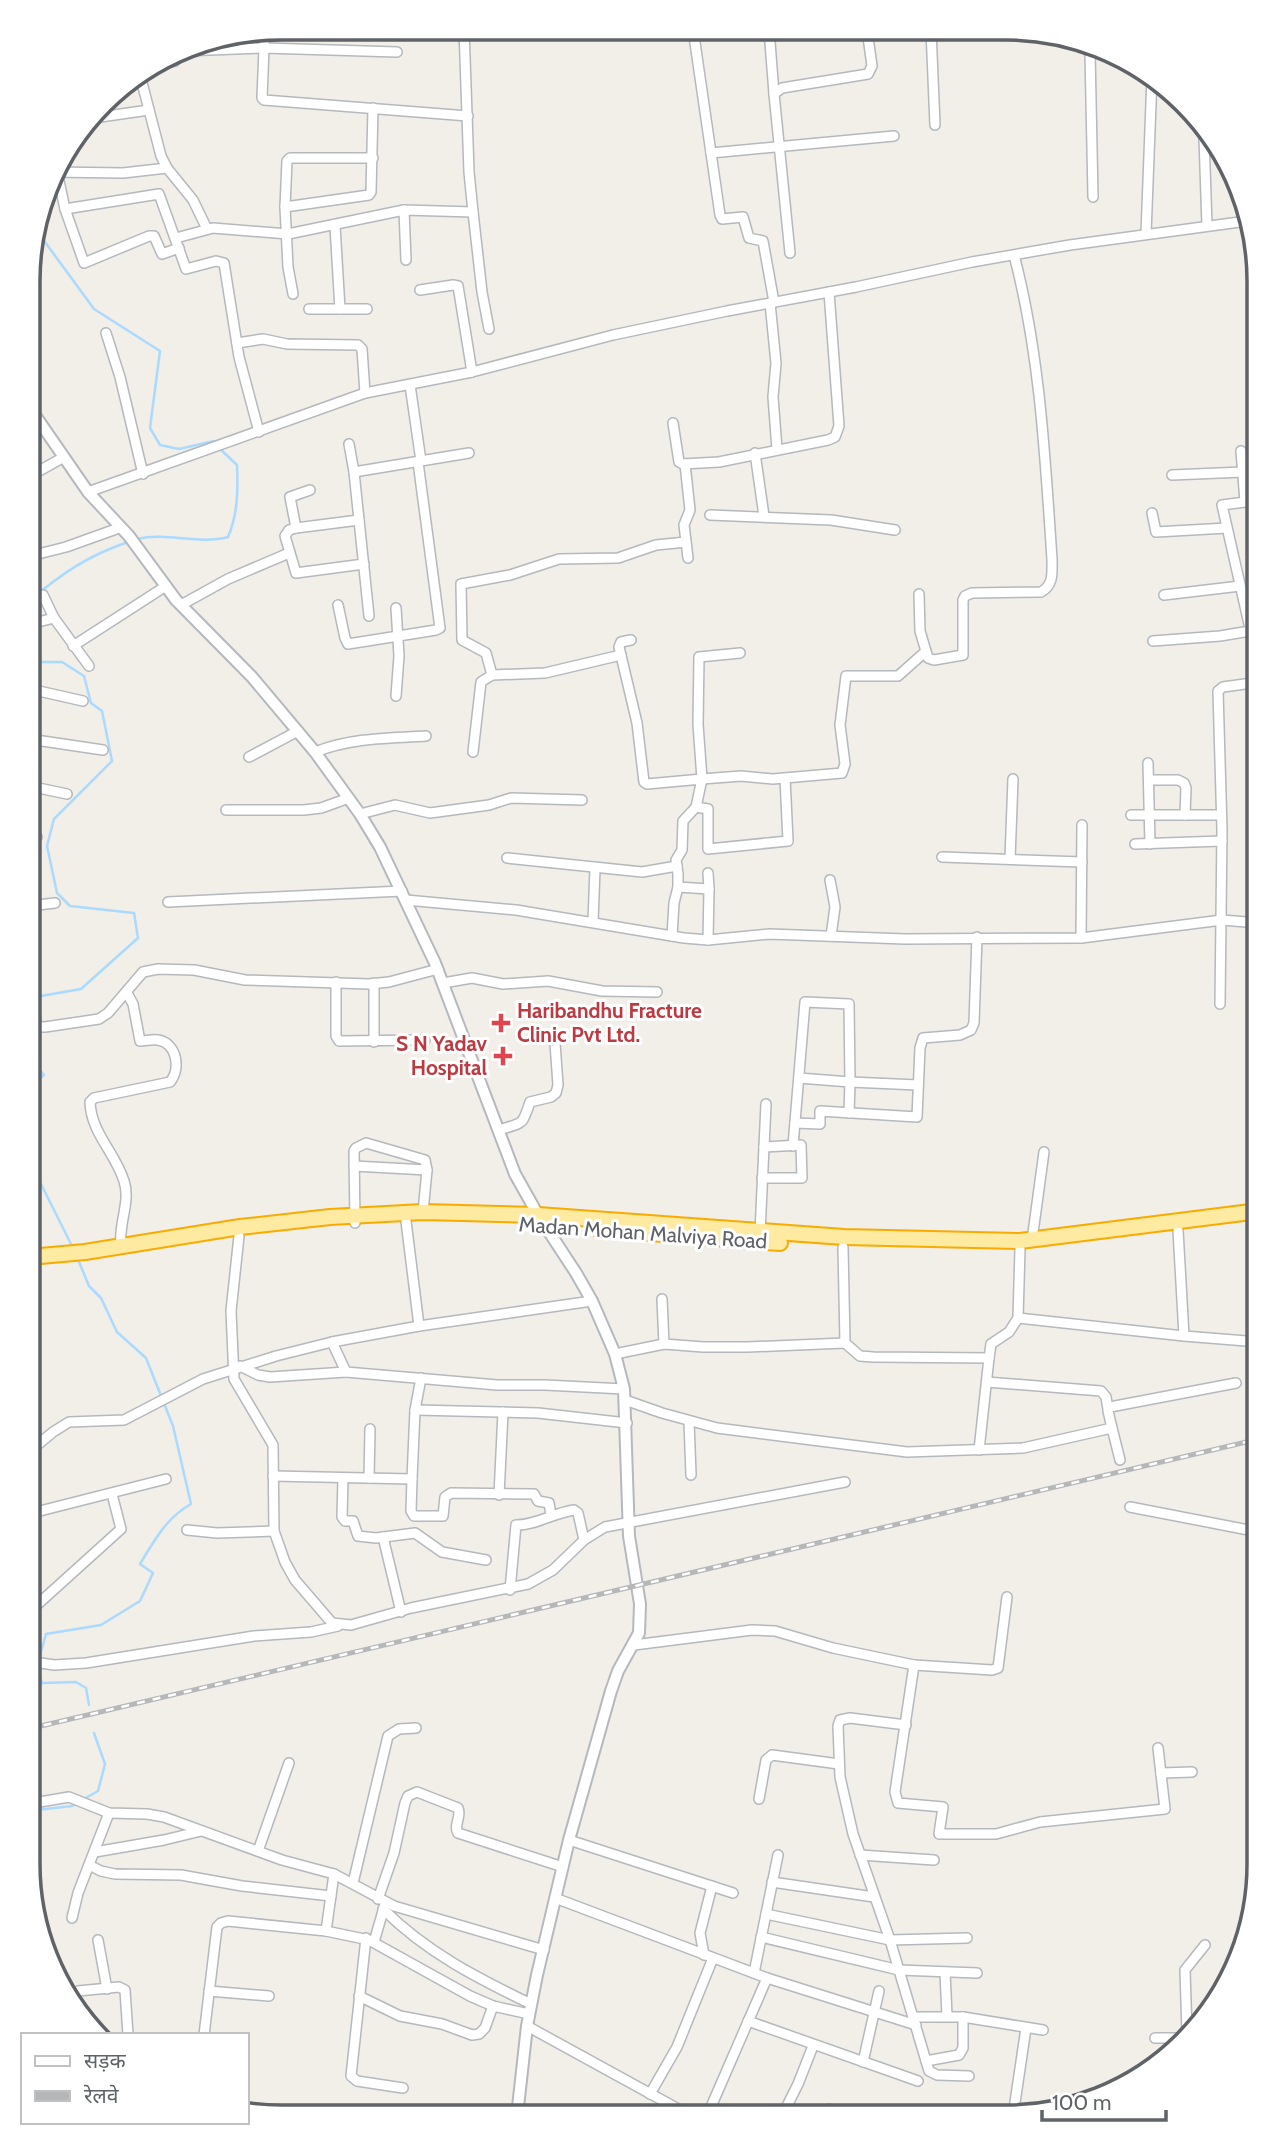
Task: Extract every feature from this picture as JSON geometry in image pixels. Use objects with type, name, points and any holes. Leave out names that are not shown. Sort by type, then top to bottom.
[{"type":"highway","name":"Madan Mohan Malviya Road","points":[[86,1254],[240,1227],[423,1212],[540,1220],[661,1235],[844,1247],[1103,1241],[1246,1222]]},
{"type":"highway","points":[[540,1220],[882,1239],[1026,1244],[1246,1213]]},
{"type":"highway","name":"Madan Mohan Malviya Road","points":[[40,1262],[355,1219],[540,1220]]},
{"type":"highway","name":"Madan Mohan Malviya Road","points":[[40,1257],[56,1258]]},
{"type":"street","points":[[695,40],[720,215],[722,219],[743,217],[749,238],[763,241],[776,363],[773,397],[777,449]]},
{"type":"street","points":[[770,40],[790,253]]},
{"type":"street","points":[[774,94],[788,87],[868,74],[872,66],[868,40]]},
{"type":"street","points":[[931,40],[935,125]]},
{"type":"street","points":[[264,41],[261,94],[264,100],[468,116]]},
{"type":"street","points":[[465,41],[469,172],[482,292],[489,329]]},
{"type":"street","points":[[214,50],[264,48],[397,52]]},
{"type":"street","points":[[1090,56],[1093,197]]},
{"type":"street","points":[[143,85],[161,156],[167,168],[193,200],[207,229]]},
{"type":"street","points":[[1146,234],[1152,90]]},
{"type":"street","points":[[285,207],[369,195],[373,158],[373,108]]},
{"type":"street","points":[[106,116],[149,110]]},
{"type":"street","points":[[711,153],[894,136]]},
{"type":"street","points":[[1204,146],[1207,226]]},
{"type":"street","points":[[293,294],[288,267],[285,207],[287,161],[290,158],[373,158]]},
{"type":"street","points":[[68,171],[123,173],[167,168]]},
{"type":"street","points":[[60,188],[84,263],[149,236],[154,236],[162,254],[179,248]]},
{"type":"street","points":[[65,209],[159,194],[186,269],[216,261],[224,263],[245,387],[259,432]]},
{"type":"street","points":[[176,238],[207,229],[288,234],[404,210],[473,212]]},
{"type":"street","points":[[404,210],[406,260]]},
{"type":"street","points":[[88,492],[365,393],[472,372],[613,335],[1014,255],[1240,222]]},
{"type":"street","points":[[335,226],[340,309]]},
{"type":"street","points":[[919,594],[920,631],[925,652],[928,658],[934,660],[963,655],[963,600],[968,594],[1041,592],[1051,582],[1052,559],[1041,407],[1033,341],[1014,255]]},
{"type":"street","points":[[420,290],[458,286],[472,372]]},
{"type":"street","points":[[673,423],[679,462],[685,464],[719,462],[835,437],[839,432],[829,292]]},
{"type":"street","points":[[309,309],[367,309]]},
{"type":"street","points":[[106,333],[120,377],[143,474]]},
{"type":"street","points":[[237,343],[263,339],[287,344],[358,345],[362,349],[365,393]]},
{"type":"street","points":[[338,605],[348,644],[440,628],[410,385]]},
{"type":"street","points":[[40,422],[88,492],[129,536],[181,605],[252,677],[298,731],[360,814],[404,896],[438,969],[515,1174],[540,1220],[592,1301],[615,1354],[625,1394],[629,1536],[640,1604],[639,1633],[618,1671],[611,1691],[569,1840],[529,2014],[518,2105]]},
{"type":"street","points":[[349,444],[369,616]]},
{"type":"street","points":[[1241,451],[1245,502],[1222,505],[1247,617]]},
{"type":"street","points":[[354,472],[469,453]]},
{"type":"street","points":[[755,453],[764,516]]},
{"type":"street","points":[[40,470],[64,457]]},
{"type":"street","points":[[685,464],[690,510],[684,525],[688,558]]},
{"type":"street","points":[[1172,475],[1243,472]]},
{"type":"street","points":[[296,528],[290,497],[310,490]]},
{"type":"street","points":[[1152,513],[1156,532],[1227,528]]},
{"type":"street","points":[[710,515],[831,520],[895,530]]},
{"type":"street","points":[[359,520],[296,528],[286,532],[296,573],[364,564]]},
{"type":"street","points":[[40,553],[119,528]]},
{"type":"street","points":[[492,675],[483,649],[462,640],[461,584],[510,575],[569,557],[618,558],[656,545],[686,542]]},
{"type":"street","points":[[181,605],[228,579],[289,553]]},
{"type":"street","points":[[73,646],[166,586]]},
{"type":"street","points":[[1164,595],[1240,586]]},
{"type":"street","points":[[43,595],[54,618],[89,666]]},
{"type":"street","points":[[396,608],[396,696]]},
{"type":"street","points":[[40,622],[54,618]]},
{"type":"street","points":[[1153,641],[1247,632]]},
{"type":"street","points":[[631,640],[619,644],[638,723],[644,782],[648,784],[741,776],[785,778],[838,774],[844,770],[841,724],[846,676],[898,676],[925,652]]},
{"type":"street","points":[[672,936],[678,887],[676,860],[682,850],[683,821],[696,807],[702,779],[698,724],[699,657],[740,653]]},
{"type":"street","points":[[474,752],[481,682],[492,675],[545,673],[621,655]]},
{"type":"street","points":[[1220,1004],[1222,841],[1218,691],[1223,687],[1247,682]]},
{"type":"street","points":[[40,691],[83,701]]},
{"type":"street","points":[[249,757],[298,731]]},
{"type":"street","points":[[315,752],[365,739],[426,736]]},
{"type":"street","points":[[40,741],[103,750]]},
{"type":"street","points":[[1148,763],[1150,844]]},
{"type":"street","points":[[696,807],[708,809],[708,849],[788,841],[785,778]]},
{"type":"street","points":[[1010,859],[1013,779]]},
{"type":"street","points":[[1149,780],[1178,780],[1184,783],[1185,815]]},
{"type":"street","points":[[40,788],[67,794]]},
{"type":"street","points":[[226,810],[304,810],[321,808],[349,798]]},
{"type":"street","points":[[360,814],[395,805],[430,813],[489,805],[511,798],[582,800]]},
{"type":"street","points":[[1131,816],[1221,815]]},
{"type":"street","points":[[1082,825],[1082,938]]},
{"type":"street","points":[[1135,844],[1222,841]]},
{"type":"street","points":[[942,857],[1082,862]]},
{"type":"street","points":[[507,858],[642,872],[677,866]]},
{"type":"street","points":[[593,922],[595,868]]},
{"type":"street","points":[[708,873],[708,940]]},
{"type":"street","points":[[830,880],[835,906],[831,936]]},
{"type":"street","points":[[678,887],[709,889]]},
{"type":"street","points":[[168,902],[404,896],[516,910],[708,940],[769,934],[905,939],[1082,938],[1222,920],[1247,922]]},
{"type":"street","points":[[40,905],[55,903]]},
{"type":"street","points":[[795,1123],[820,1124],[820,1111],[917,1117],[920,1048],[923,1038],[960,1035],[971,1030],[974,1023],[977,937]]},
{"type":"street","points":[[40,1026],[99,1019],[127,993],[143,972],[166,968],[212,973],[245,981],[374,984],[438,969]]},
{"type":"street","points":[[443,983],[472,978],[503,984],[548,981],[603,991],[657,992]]},
{"type":"street","points":[[336,982],[337,1040],[425,1040]]},
{"type":"street","points":[[374,984],[374,1042]]},
{"type":"street","points":[[121,1246],[120,1231],[126,1202],[125,1182],[92,1121],[90,1102],[94,1098],[170,1083],[175,1064],[173,1048],[169,1044],[156,1039],[140,1041],[132,1003],[127,993]]},
{"type":"street","points":[[793,1146],[805,1002],[849,1004],[849,1113]]},
{"type":"street","points":[[499,1130],[523,1122],[533,1100],[551,1097],[556,1093],[558,1085],[555,1043]]},
{"type":"street","points":[[799,1078],[918,1085]]},
{"type":"street","points":[[760,1232],[766,1104]]},
{"type":"street","points":[[355,1219],[356,1148],[366,1143],[425,1160],[427,1170],[423,1212]]},
{"type":"street","points":[[762,1178],[803,1178],[801,1145],[764,1147]]},
{"type":"street","points":[[979,1450],[991,1344],[1009,1332],[1018,1318],[1026,1244],[1044,1152]]},
{"type":"street","points":[[354,1166],[427,1170]]},
{"type":"street","points":[[406,1221],[419,1326]]},
{"type":"street","points":[[1178,1230],[1184,1336]]},
{"type":"street","points":[[239,1236],[231,1311],[237,1387],[270,1437],[273,1453],[274,1531],[295,1580],[332,1623],[340,1625]]},
{"type":"street","points":[[844,1247],[845,1343]]},
{"type":"street","points":[[662,1299],[664,1344]]},
{"type":"street","points":[[40,1442],[69,1422],[124,1420],[203,1379],[236,1367],[332,1342],[419,1326],[592,1301]]},
{"type":"street","points":[[1018,1318],[1246,1341]]},
{"type":"street","points":[[332,1342],[346,1372]]},
{"type":"street","points":[[615,1354],[664,1344],[703,1348],[748,1348],[845,1343],[860,1356],[989,1358]]},
{"type":"street","points":[[236,1367],[270,1377],[346,1372],[497,1385],[566,1385],[625,1394],[689,1421],[717,1428],[907,1452],[1043,1445],[1112,1428]]},
{"type":"street","points":[[421,1378],[415,1410],[411,1511],[414,1516],[443,1516],[448,1493],[534,1494],[538,1502],[549,1503],[551,1515]]},
{"type":"street","points":[[987,1382],[1101,1391],[1106,1397],[1120,1460]]},
{"type":"street","points":[[1108,1409],[1237,1383]]},
{"type":"street","points":[[415,1410],[571,1416],[627,1423]]},
{"type":"street","points":[[499,1495],[503,1412]]},
{"type":"street","points":[[689,1421],[691,1475]]},
{"type":"street","points":[[369,1478],[370,1430]]},
{"type":"street","points":[[273,1476],[412,1479]]},
{"type":"street","points":[[343,1478],[343,1520],[353,1521],[358,1536],[383,1537],[415,1533],[442,1552],[486,1560]]},
{"type":"street","points":[[40,1511],[166,1479]]},
{"type":"street","points":[[41,1663],[86,1663],[254,1636],[311,1632],[351,1625],[459,1598],[510,1590],[542,1577],[605,1527],[845,1482]]},
{"type":"street","points":[[40,1602],[121,1529],[112,1493]]},
{"type":"street","points":[[1130,1507],[1246,1530]]},
{"type":"street","points":[[510,1590],[514,1527],[530,1525],[551,1515],[577,1511],[584,1541]]},
{"type":"street","points":[[187,1530],[218,1533],[274,1531]]},
{"type":"street","points":[[383,1537],[401,1612]]},
{"type":"street","points":[[634,1645],[752,1630],[775,1631],[833,1648],[914,1665],[992,1670],[998,1668],[1007,1597]]},
{"type":"street","points":[[914,1665],[895,1792],[898,1803],[943,1807],[939,1834],[996,1834],[1040,1822],[1165,1809],[1158,1748]]},
{"type":"street","points":[[906,1725],[849,1718],[840,1720],[839,1764],[843,1793],[929,2071],[933,2074],[969,2076]]},
{"type":"street","points":[[353,1883],[388,1736],[399,1729],[416,1728]]},
{"type":"street","points":[[759,1799],[766,1760],[772,1755],[839,1764]]},
{"type":"street","points":[[258,1851],[289,1763]]},
{"type":"street","points":[[1161,1773],[1192,1772]]},
{"type":"street","points":[[403,2088],[356,2081],[351,2076],[359,1996],[370,1940],[382,1903],[408,1796],[417,1792],[458,1808],[458,1833],[563,1867]]},
{"type":"street","points":[[40,1802],[69,1797],[109,1813],[147,1814],[334,1874],[353,1883],[382,1903],[405,1931],[429,1949],[670,2105]]},
{"type":"street","points":[[72,1918],[78,1893],[109,1813]]},
{"type":"street","points":[[94,1852],[153,1843],[202,1831]]},
{"type":"street","points":[[569,1840],[733,1893]]},
{"type":"street","points":[[754,1973],[778,1855]]},
{"type":"street","points":[[860,1855],[934,1860]]},
{"type":"street","points":[[89,1865],[115,1874],[181,1875],[242,1886],[331,1896]]},
{"type":"street","points":[[326,1931],[334,1874]]},
{"type":"street","points":[[772,1882],[874,1896]]},
{"type":"street","points":[[650,2094],[677,2046],[709,1956],[700,1933],[712,1886]]},
{"type":"street","points":[[555,1898],[767,1978],[874,2012],[914,2021],[947,2016],[963,2017],[1043,2030]]},
{"type":"street","points":[[382,1903],[544,1950]]},
{"type":"street","points":[[766,1914],[890,1940],[967,1938]]},
{"type":"street","points":[[204,2033],[217,1927],[228,1921],[326,1931],[370,1940],[470,1996],[493,2006],[529,2014]]},
{"type":"street","points":[[761,1937],[899,1970],[977,1973]]},
{"type":"street","points":[[99,1940],[107,1989]]},
{"type":"street","points":[[1187,2023],[1185,1970],[1205,1945]]},
{"type":"street","points":[[944,1972],[947,2016]]},
{"type":"street","points":[[712,2105],[767,1978]]},
{"type":"street","points":[[78,1991],[123,1987],[128,2033]]},
{"type":"street","points":[[209,1991],[269,1996]]},
{"type":"street","points":[[863,2062],[879,1991]]},
{"type":"street","points":[[359,1996],[400,2016],[442,2024],[472,2035],[479,2034],[485,2028],[493,2006]]},
{"type":"street","points":[[926,2061],[959,2055],[962,2048],[963,2017]]},
{"type":"street","points":[[748,2021],[918,2081]]},
{"type":"street","points":[[1015,2104],[1026,2028]]},
{"type":"street","points":[[1155,2038],[1172,2038]]},
{"type":"street","points":[[787,2105],[813,2046]]},
{"type":"waterway","points":[[44,239],[94,309],[160,351],[150,428],[160,445],[179,449],[215,442]]},
{"type":"waterway","points":[[137,539],[160,537],[205,540],[228,537],[236,510],[237,465],[219,448]]},
{"type":"waterway","points":[[40,592],[76,566],[128,542]]},
{"type":"waterway","points":[[40,661],[62,662],[84,676],[91,703],[102,711],[112,761],[54,819],[47,846],[57,893],[70,906],[134,913],[138,938],[81,989],[40,996]]},
{"type":"waterway","points":[[40,1070],[44,1075],[40,1078]]},
{"type":"waterway","points":[[40,1182],[73,1248]]},
{"type":"waterway","points":[[40,1655],[46,1634],[101,1625],[140,1601],[153,1573],[140,1564],[168,1523],[191,1504],[173,1426],[146,1358],[117,1332],[101,1298],[89,1286],[77,1257]]},
{"type":"waterway","points":[[40,1676],[42,1683],[76,1682],[86,1688],[89,1705]]},
{"type":"waterway","points":[[84,1799],[98,1791],[105,1764],[94,1733]]},
{"type":"waterway","points":[[40,1810],[78,1803]]},
{"type":"railway","points":[[40,1726],[1246,1442]]},
{"type":"place","name":"Haribandhu Fracture Clinic Pvt Ltd.","points":[[501,1023]]},
{"type":"place","name":"S N Yadav Hospital","points":[[503,1056]]}]
